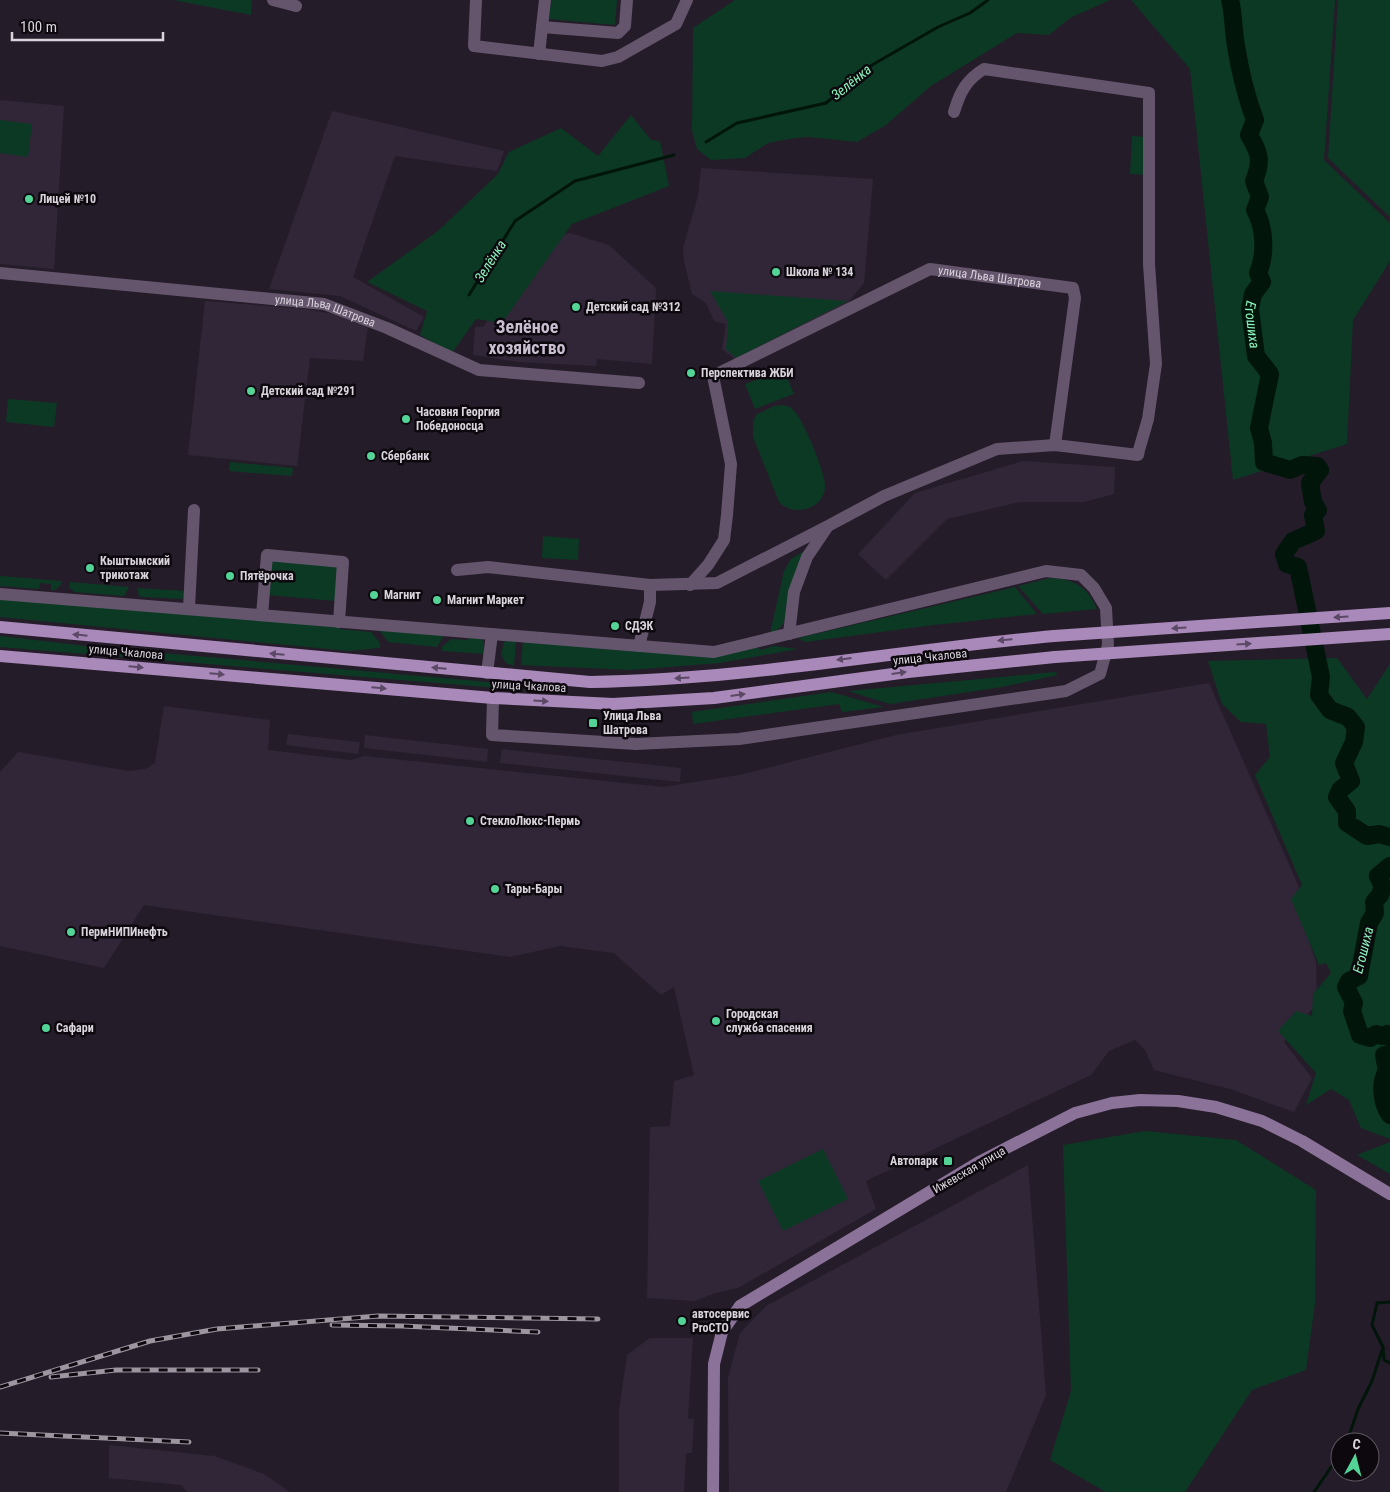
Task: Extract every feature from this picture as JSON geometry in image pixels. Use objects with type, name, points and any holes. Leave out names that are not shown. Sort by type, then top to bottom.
[{"type":"main road","name":"улица Чкалова","points":[[0,626],[590,682],[705,676],[975,643],[1054,636],[1390,613]]},
{"type":"main road","name":"улица Чкалова","points":[[0,656],[493,698],[613,704],[714,698],[908,672],[1055,657],[1390,634]]},
{"type":"street","points":[[273,0],[296,6]]},
{"type":"street","points":[[476,0],[474,46],[602,61],[618,57],[676,24],[687,1]]},
{"type":"street","points":[[539,54],[545,0]]},
{"type":"street","points":[[542,27],[618,33],[625,26],[627,0]]},
{"type":"street","points":[[457,570],[488,567],[650,586],[717,583],[884,496],[940,471],[998,449],[1055,445],[1138,455],[1148,419],[1156,364],[1149,264],[1149,93],[984,69],[973,75],[962,88],[954,112]]},
{"type":"street","name":"улица Льва Шатрова","points":[[690,585],[708,565],[724,540],[727,516],[731,464],[713,376],[930,269],[1074,288],[1075,298],[1055,445]]},
{"type":"street","name":"улица Льва Шатрова","points":[[0,273],[324,304],[387,328],[479,370],[639,383]]},
{"type":"street","points":[[189,608],[194,510]]},
{"type":"street","points":[[789,634],[794,592],[808,557],[828,526]]},
{"type":"street","points":[[262,615],[267,555],[344,562],[339,622]]},
{"type":"street","points":[[0,594],[714,652],[1046,571],[1080,575],[1094,588],[1106,608],[1108,645],[1100,674],[1066,691],[739,739],[636,744],[492,735],[493,698]]},
{"type":"street","points":[[639,646],[650,602],[650,586]]},
{"type":"street","points":[[488,673],[492,634]]},
{"type":"street","name":"Ижевская улица","points":[[713,1492],[714,1364],[722,1332],[740,1306],[981,1162],[1075,1113],[1112,1103],[1140,1100],[1178,1101],[1216,1107],[1262,1121],[1302,1141],[1390,1194]]},
{"type":"shaded area","name":"Лицей №10","points":[[0,100],[64,106],[54,269],[0,264]]},
{"type":"shaded area","points":[[332,111],[504,151],[497,171],[395,156],[353,277],[424,317],[416,331],[340,296],[269,289]]},
{"type":"shaded area","name":"Школа № 134","points":[[701,168],[873,179],[864,283],[846,305],[736,360],[722,349],[726,324],[714,321],[706,303],[692,294],[684,261],[683,248],[698,196]]},
{"type":"shaded area","name":"Детский сад №312","points":[[570,233],[609,245],[656,288],[652,364],[597,359],[596,366],[519,362],[473,355],[475,327],[483,327],[547,238]]},
{"type":"shaded area","name":"Детский сад №291","points":[[205,301],[305,309],[340,315],[368,326],[363,361],[310,358],[297,466],[188,455]]},
{"type":"shaded area","points":[[1023,461],[1115,467],[1114,494],[1084,502],[1020,502],[947,519],[886,580],[858,554],[915,493]]},
{"type":"shaded area","points":[[1209,683],[1305,901],[1303,923],[1316,963],[1317,1003],[1284,1042],[1312,1078],[1294,1112],[1230,1089],[1154,1070],[1145,1050],[1135,1040],[1109,1051],[1091,1075],[866,1181],[876,1209],[738,1288],[694,1301],[647,1298],[650,1127],[670,1126],[674,1081],[694,1075],[674,987],[661,995],[614,953],[560,946],[510,957],[144,905],[104,968],[0,946],[0,772],[18,752],[129,771],[145,769],[155,763],[164,706],[270,720],[268,750],[351,760],[364,756],[663,787],[739,775],[896,735]]},
{"type":"shaded area","points":[[288,734],[360,742],[358,754],[286,745]]},
{"type":"shaded area","points":[[365,735],[488,749],[487,762],[364,748]]},
{"type":"shaded area","points":[[502,749],[681,768],[680,782],[500,763]]},
{"type":"shaded area","points":[[1028,1165],[1046,1395],[1006,1492],[729,1492],[728,1378],[740,1333],[766,1306]]},
{"type":"shaded area","points":[[650,1338],[693,1338],[688,1418],[694,1419],[692,1453],[686,1453],[684,1492],[619,1492],[619,1411],[627,1355]]},
{"type":"shaded area","points":[[109,1445],[214,1456],[264,1474],[290,1492],[187,1492],[181,1485],[109,1478]]},
{"type":"green space","points":[[173,0],[252,0],[251,15]]},
{"type":"green space","points":[[551,0],[617,0],[615,25],[549,19]]},
{"type":"green space","points":[[735,0],[1110,0],[1070,18],[1049,35],[1017,33],[931,86],[886,125],[857,142],[808,137],[795,138],[768,143],[745,158],[711,160],[697,149],[692,131],[693,28]]},
{"type":"green space","points":[[1131,0],[1335,0],[1324,160],[1390,223],[1390,261],[1353,320],[1347,444],[1233,480],[1190,69]]},
{"type":"green space","points":[[1338,0],[1390,0],[1390,217],[1328,158]]},
{"type":"green space","points":[[631,115],[651,140],[660,141],[669,186],[572,224],[502,323],[476,319],[452,353],[420,335],[427,311],[367,282],[438,231],[498,174],[509,152],[561,128],[598,156]]},
{"type":"green space","points":[[0,120],[32,124],[28,157],[0,153]]},
{"type":"green space","points":[[1132,136],[1147,137],[1147,175],[1130,174]]},
{"type":"green space","points":[[710,291],[848,301],[736,358],[726,349],[728,322]]},
{"type":"green space","points":[[784,370],[794,394],[755,409],[745,384]]},
{"type":"green space","points":[[8,399],[57,403],[54,427],[6,422]]},
{"type":"green space","points":[[782,405],[791,408],[804,426],[822,471],[825,487],[823,495],[814,506],[807,509],[792,509],[785,507],[779,502],[753,437],[753,422],[756,415],[774,406]]},
{"type":"green space","points":[[230,462],[293,468],[292,476],[229,471]]},
{"type":"green space","points":[[543,536],[579,539],[578,560],[542,558]]},
{"type":"green space","points":[[804,551],[788,599],[784,623],[775,633],[770,633],[784,571],[791,559]]},
{"type":"green space","points":[[270,558],[339,564],[336,601],[267,595]]},
{"type":"green space","points":[[0,576],[62,581],[55,590],[51,590],[51,584],[40,583],[39,589],[0,586]]},
{"type":"green space","points":[[1050,578],[1073,582],[1089,595],[1097,609],[1043,614],[1018,586]]},
{"type":"green space","points":[[70,582],[129,587],[124,596],[74,592],[69,587]]},
{"type":"green space","points":[[1015,587],[1037,614],[805,642],[798,638]]},
{"type":"green space","points":[[137,588],[187,591],[182,599],[143,597],[139,596]]},
{"type":"green space","points":[[0,597],[339,625],[339,629],[371,632],[380,643],[380,648],[349,651],[0,617]]},
{"type":"green space","points":[[377,627],[445,634],[437,647],[388,642]]},
{"type":"green space","points":[[0,636],[95,647],[511,684],[511,689],[0,647]]},
{"type":"green space","points":[[469,636],[481,639],[484,642],[484,654],[442,651],[442,647],[451,639],[468,640]]},
{"type":"green space","points":[[509,639],[516,640],[514,666],[506,663],[501,655],[504,642]]},
{"type":"green space","points":[[523,641],[701,656],[757,647],[761,650],[773,646],[798,649],[720,663],[630,670],[521,665]]},
{"type":"green space","points":[[1337,658],[1367,699],[1390,664],[1390,1139],[1361,1128],[1349,1100],[1331,1089],[1306,1105],[1316,1073],[1278,1031],[1296,1011],[1312,1016],[1313,994],[1331,973],[1326,963],[1319,965],[1291,899],[1302,885],[1255,775],[1270,757],[1266,724],[1241,722],[1222,704],[1208,661]]},
{"type":"green space","points":[[1055,672],[1058,675],[1002,687],[890,704],[848,691]]},
{"type":"green space","points":[[831,692],[884,707],[842,712],[839,704],[693,724],[692,712]]},
{"type":"green space","points":[[1145,1131],[1236,1140],[1316,1190],[1315,1303],[1306,1370],[1252,1390],[1185,1492],[1106,1492],[1050,1460],[1071,1391],[1063,1145]]},
{"type":"green space","points":[[1390,1142],[1390,1174],[1357,1155]]},
{"type":"green space","points":[[823,1149],[848,1199],[783,1231],[758,1181]]},
{"type":"waterway","name":"Зелёнка","points":[[706,142],[737,123],[826,103],[872,65],[938,27],[970,13],[988,0]]},
{"type":"waterway","name":"Егошиха","points":[[1230,0],[1239,65],[1255,120],[1249,135],[1259,157],[1254,181],[1260,197],[1255,210],[1261,225],[1263,241],[1261,266],[1258,273],[1262,282],[1253,294],[1250,309],[1256,356],[1270,374],[1259,428],[1263,443],[1264,462],[1290,470],[1302,465],[1317,466],[1320,470],[1310,483],[1313,502],[1318,510],[1313,515],[1316,531],[1293,541],[1284,554],[1287,564],[1298,567],[1321,677],[1319,695],[1330,710],[1348,717],[1356,727],[1354,742],[1344,763],[1351,781],[1340,790],[1337,797],[1347,811],[1347,823],[1367,836],[1379,834],[1390,837]]},
{"type":"waterway","name":"Зелёнка","points":[[469,295],[515,221],[575,181],[674,155]]},
{"type":"waterway","name":"Егошиха","points":[[1390,866],[1378,876],[1383,887],[1380,895],[1374,902],[1375,913],[1369,923],[1359,976],[1349,981],[1346,987],[1354,1003],[1352,1011],[1360,1035],[1370,1038],[1376,1034],[1382,1036],[1387,1034],[1390,1038]]},
{"type":"waterway","name":"Егошиха","points":[[1390,1055],[1384,1055],[1387,1071],[1382,1087],[1383,1099],[1390,1115]]},
{"type":"waterway","name":"Егошиха","points":[[1390,1302],[1377,1303],[1372,1325],[1383,1347],[1384,1360],[1390,1363]]},
{"type":"waterway","points":[[1350,1432],[1358,1409],[1372,1381],[1383,1347]]},
{"type":"waterway","points":[[1314,1492],[1330,1469]]},
{"type":"railway","points":[[0,1387],[150,1341],[217,1329],[378,1316],[598,1319]]},
{"type":"railway","points":[[332,1325],[538,1332]]},
{"type":"railway","points":[[51,1377],[116,1370],[258,1370]]},
{"type":"railway","points":[[0,1433],[189,1442]]},
{"type":"place","name":"Лицей №10","points":[[29,199]]},
{"type":"place","name":"Школа № 134","points":[[776,272]]},
{"type":"place","name":"Детский сад №312","points":[[576,307]]},
{"type":"place","name":"Перспектива ЖБИ","points":[[691,373]]},
{"type":"place","name":"Детский сад №291","points":[[251,391]]},
{"type":"place","name":"Часовня Георгия Победоносца","points":[[406,419]]},
{"type":"place","name":"Сбербанк","points":[[371,456]]},
{"type":"place","name":"Кыштымский трикотаж","points":[[90,568]]},
{"type":"place","name":"Пятёрочка","points":[[230,576]]},
{"type":"place","name":"Магнит","points":[[374,595]]},
{"type":"place","name":"Магнит Маркет","points":[[437,600]]},
{"type":"place","name":"СДЭК","points":[[615,626]]},
{"type":"place","name":"Улица Льва Шатрова","points":[[593,723]]},
{"type":"place","name":"СтеклоЛюкс-Пермь","points":[[470,821]]},
{"type":"place","name":"Тары-Бары","points":[[495,889]]},
{"type":"place","name":"ПермНИПИнефть","points":[[71,932]]},
{"type":"place","name":"Городская служба спасения","points":[[716,1021]]},
{"type":"place","name":"Сафари","points":[[46,1028]]},
{"type":"place","name":"Автопарк","points":[[948,1161]]},
{"type":"place","name":"автосервис ProСТО","points":[[682,1321]]},
{"type":"district","name":"Зелёное хозяйство","points":[[527,337]]}]
